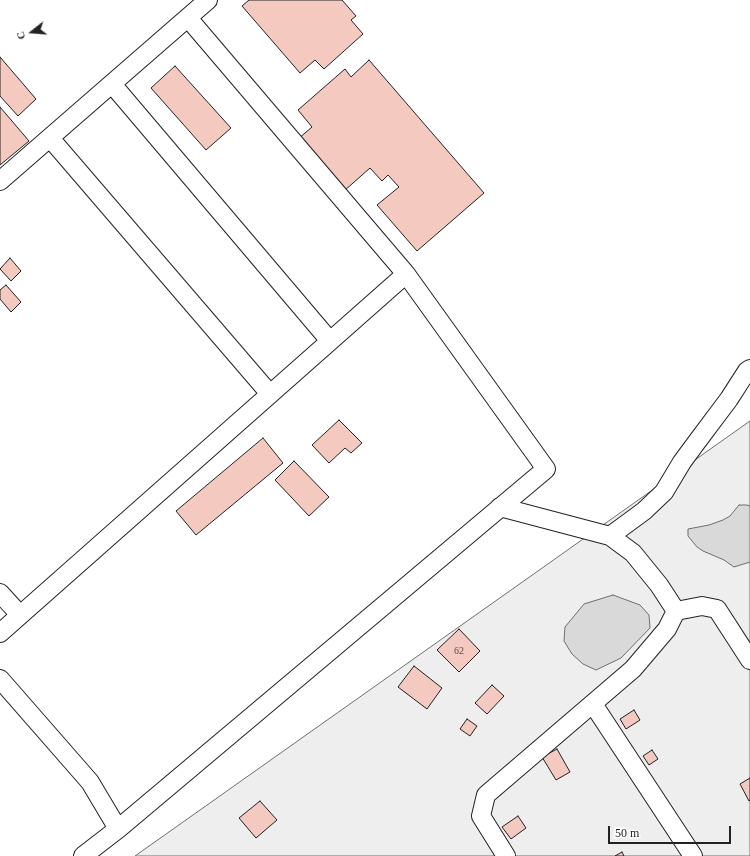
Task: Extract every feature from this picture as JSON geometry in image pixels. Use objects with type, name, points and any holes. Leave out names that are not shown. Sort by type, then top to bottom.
[{"type":"street","points":[[0,181],[208,0]]},
{"type":"street","points":[[83,856],[118,829],[546,469],[406,274],[188,18]]},
{"type":"street","points":[[112,84],[330,341]]},
{"type":"street","points":[[50,138],[270,394]]},
{"type":"street","points":[[0,632],[406,274]]},
{"type":"street","points":[[610,536],[644,511],[664,492],[682,462],[750,369]]},
{"type":"street","points":[[500,507],[610,536],[633,553],[659,585],[676,611]]},
{"type":"street","points":[[0,593],[20,615]]},
{"type":"street","points":[[676,611],[702,606],[717,609],[750,660]]},
{"type":"street","points":[[506,856],[481,816],[486,795],[633,669],[667,629],[676,611]]},
{"type":"street","points":[[0,679],[90,782],[118,829]]},
{"type":"street","points":[[593,704],[693,856]]},
{"type":"shaded area","points":[[750,421],[750,856],[135,856]]},
{"type":"shaded area","points":[[739,505],[750,506],[750,562],[734,567],[724,560],[697,547],[688,536],[688,529],[709,525],[723,520],[730,516]]},
{"type":"shaded area","points":[[613,595],[640,605],[649,615],[650,628],[621,658],[596,670],[583,664],[572,654],[564,641],[565,627],[584,604]]},
{"type":"building","points":[[249,0],[342,0],[356,16],[351,20],[363,34],[324,69],[315,60],[300,73],[242,6]]},
{"type":"building","points":[[0,57],[36,99],[18,116],[0,96]]},
{"type":"building","points":[[369,60],[484,193],[417,251],[377,205],[399,187],[388,175],[382,181],[370,168],[344,191],[298,139],[312,127],[298,110],[345,69],[351,77]]},
{"type":"building","points":[[175,66],[231,128],[206,150],[151,88]]},
{"type":"building","points":[[0,107],[29,141],[0,165]]},
{"type":"building","points":[[10,258],[21,271],[11,281],[0,269]]},
{"type":"building","points":[[6,285],[21,302],[11,312],[0,299],[0,290]]},
{"type":"building","points":[[339,420],[362,443],[351,453],[345,448],[329,463],[312,445]]},
{"type":"building","points":[[263,438],[283,463],[196,535],[176,511]]},
{"type":"building","points":[[294,461],[329,497],[309,516],[275,480]]},
{"type":"building","points":[[459,629],[480,651],[459,672],[437,650]]},
{"type":"building","points":[[414,666],[442,688],[427,709],[398,687]]},
{"type":"building","points":[[492,685],[504,696],[487,714],[475,703]]},
{"type":"building","points":[[634,710],[640,720],[626,729],[620,719]]},
{"type":"building","points":[[467,719],[477,726],[470,736],[460,729]]},
{"type":"building","points":[[557,749],[570,772],[556,780],[542,757]]},
{"type":"building","points":[[652,750],[658,759],[649,765],[643,756]]},
{"type":"building","points":[[750,778],[750,800],[749,801],[740,784]]},
{"type":"building","points":[[260,801],[277,820],[256,838],[239,818]]},
{"type":"building","points":[[518,816],[526,828],[511,839],[502,827]]},
{"type":"building","points":[[622,852],[624,856],[615,856]]}]
